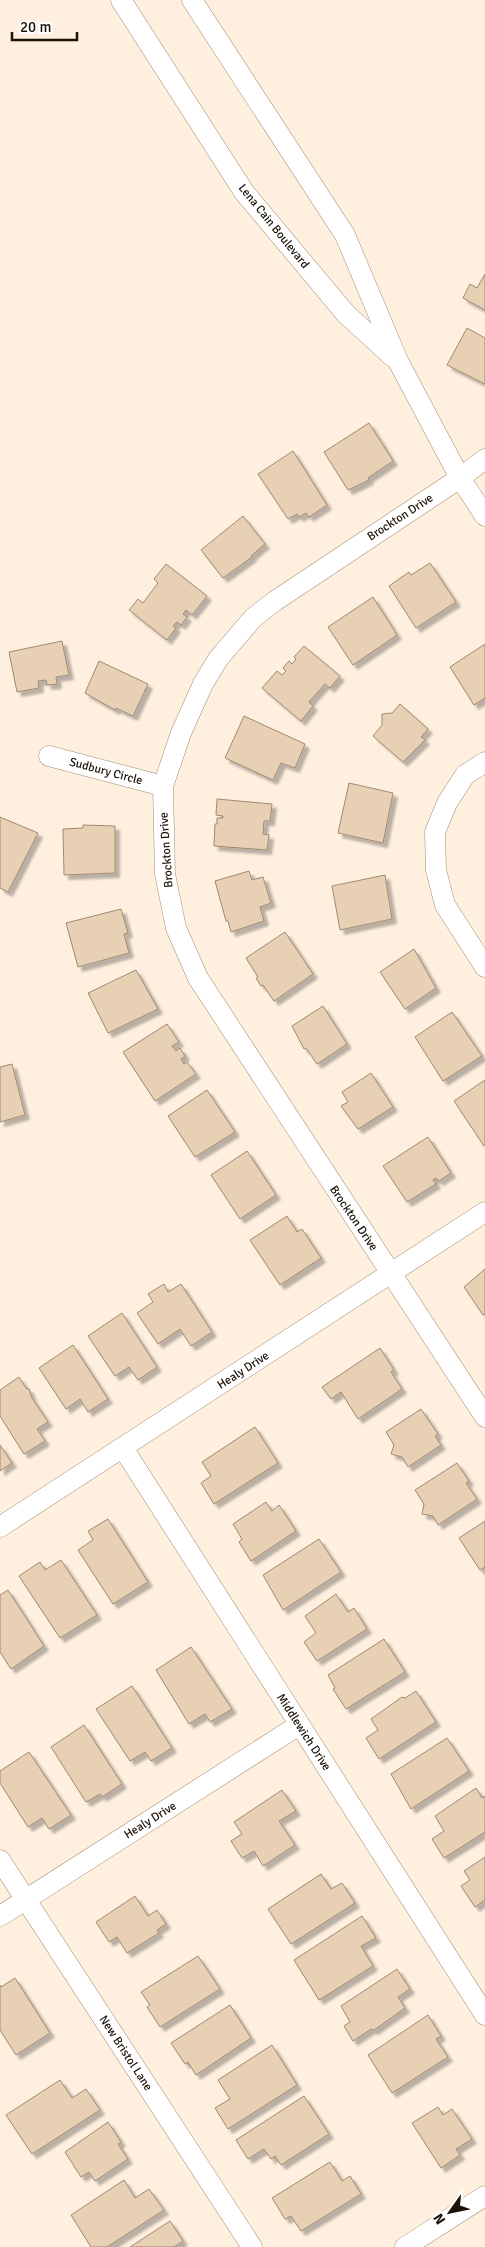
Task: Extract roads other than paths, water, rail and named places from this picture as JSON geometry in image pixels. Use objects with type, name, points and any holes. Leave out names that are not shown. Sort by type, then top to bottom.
[{"type":"street","name":"Lena Cain Boulevard","points":[[121,0],[244,192],[346,314],[398,361]]},
{"type":"street","name":"Lena Cain Boulevard","points":[[192,0],[345,235],[398,361],[460,478],[485,516]]},
{"type":"street","name":"Brockton Drive","points":[[485,459],[460,478],[274,600],[253,618],[218,659],[203,684],[181,733],[163,786],[165,874],[176,928],[198,978],[244,1052],[485,1417]]},
{"type":"street","name":"Sudbury Circle","points":[[49,756],[163,786]]},
{"type":"street","points":[[485,762],[465,775],[447,803],[435,832],[436,870],[445,905],[485,967]]},
{"type":"street","name":"Healy Drive","points":[[0,1527],[485,1212]]},
{"type":"street","name":"Middlewich Drive","points":[[123,1448],[485,2015]]},
{"type":"street","name":"Healy Drive","points":[[0,1916],[299,1725]]},
{"type":"street","name":"New Bristol Lane","points":[[0,1860],[252,2247]]},
{"type":"street","points":[[405,2247],[485,2196]]}]
